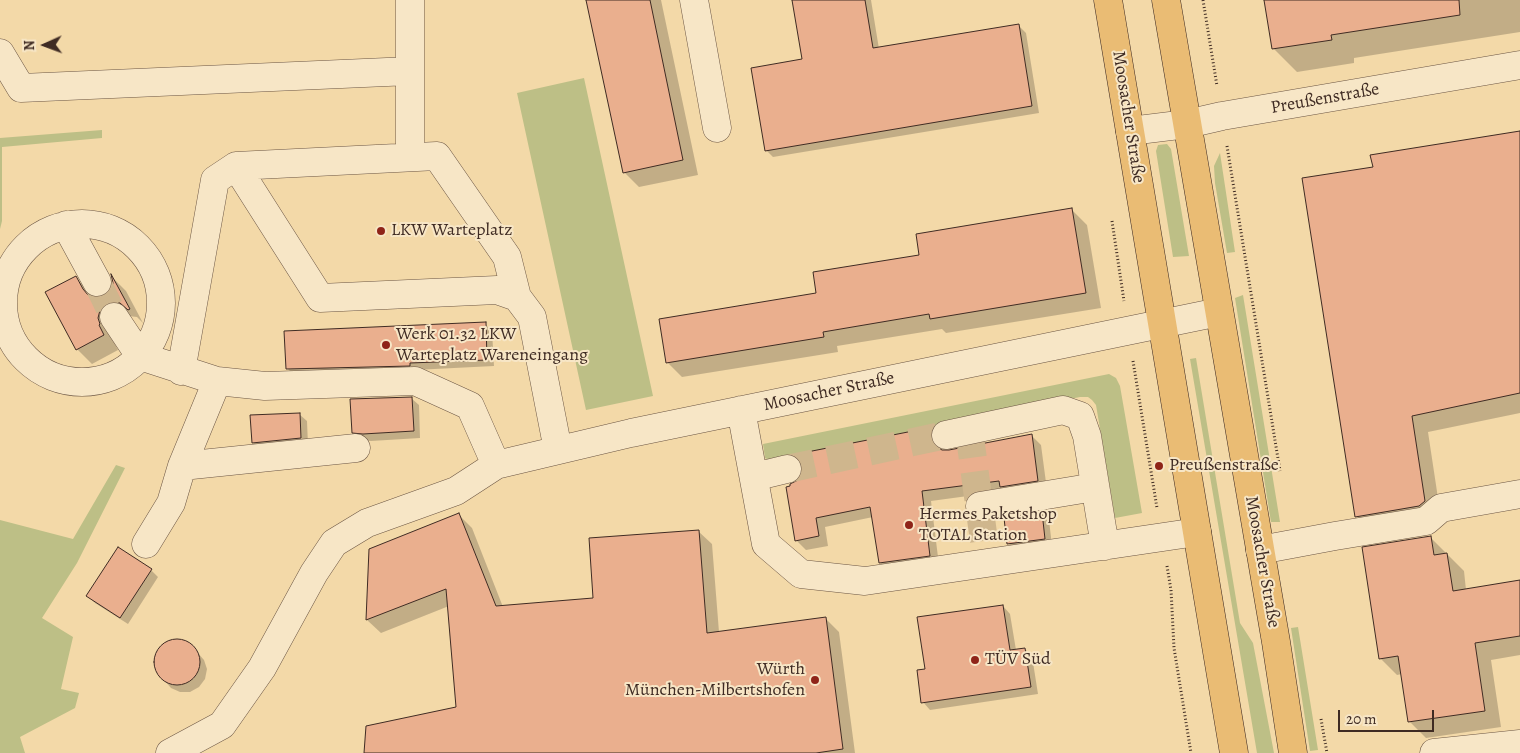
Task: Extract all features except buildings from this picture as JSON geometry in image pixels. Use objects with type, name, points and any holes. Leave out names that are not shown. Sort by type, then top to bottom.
[{"type":"main road","name":"Moosacher Straße","points":[[1108,0],[1234,753]]},
{"type":"main road","name":"Moosacher Straße","points":[[1166,0],[1293,753]]},
{"type":"street","points":[[410,0],[410,157]]},
{"type":"street","points":[[694,0],[717,128]]},
{"type":"street","points":[[0,53],[21,88],[410,71]]},
{"type":"street","name":"Preußenstraße","points":[[1130,131],[1187,124],[1222,116],[1520,65]]},
{"type":"street","points":[[181,371],[215,180],[236,166],[437,156],[507,257],[517,297],[532,317],[558,450]]},
{"type":"street","points":[[236,166],[320,298],[497,290],[517,297]]},
{"type":"street","points":[[91,224],[114,230],[135,244],[150,264],[159,287],[160,311],[154,335],[140,356],[119,373],[94,382],[66,381],[41,371],[20,353],[7,330],[2,303],[6,276],[20,252],[40,234],[66,225],[91,224]]},
{"type":"street","points":[[66,225],[97,282]]},
{"type":"street","name":"Moosacher Straße","points":[[170,753],[222,725],[262,668],[314,573],[334,543],[367,523],[456,491],[496,466],[558,450],[741,410],[1219,312]]},
{"type":"street","points":[[114,317],[140,356],[181,371],[218,381],[265,386],[414,382],[470,406],[496,466]]},
{"type":"street","points":[[146,544],[171,503],[182,466],[218,381]]},
{"type":"street","points":[[741,410],[766,544],[802,574],[865,581],[1197,532]]},
{"type":"street","points":[[958,433],[1063,410],[1080,416],[1087,436],[1105,546]]},
{"type":"street","points":[[182,466],[356,448]]},
{"type":"street","points":[[754,477],[787,469]]},
{"type":"street","points":[[980,506],[1095,487]]},
{"type":"street","points":[[1260,550],[1426,521],[1441,508],[1520,494]]},
{"type":"street","points":[[1434,753],[1520,744]]},
{"type":"path","points":[[1203,0],[1250,289]]},
{"type":"path","points":[[1110,212],[1171,590],[1174,648],[1191,753]]},
{"type":"green space","points":[[584,78],[653,396],[586,410],[517,93]]},
{"type":"green space","points":[[102,130],[102,138],[2,147],[2,221],[0,229],[0,138]]},
{"type":"green space","points":[[1167,144],[1171,149],[1189,256],[1173,257],[1156,151],[1158,145]]},
{"type":"green space","points":[[1220,153],[1235,252],[1227,253],[1215,183],[1214,166]]},
{"type":"green space","points":[[1243,295],[1280,522],[1271,522],[1235,298]]},
{"type":"green space","points":[[1196,358],[1240,623],[1253,643],[1274,753],[1257,753],[1190,359]]},
{"type":"green space","points":[[1109,374],[1116,378],[1120,386],[1142,513],[1115,518],[1096,405],[1088,397],[1080,397],[769,460],[765,458],[763,444]]},
{"type":"green space","points":[[116,465],[125,468],[77,563],[42,618],[73,637],[61,689],[79,693],[75,708],[20,737],[25,753],[0,753],[0,520],[73,539]]},
{"type":"green space","points":[[1298,627],[1318,750],[1310,751],[1291,628]]},
{"type":"tunnel","points":[[97,282],[114,317]]},
{"type":"tunnel","points":[[969,430],[987,563]]},
{"type":"tunnel","points":[[787,469],[946,435]]},
{"type":"place","name":"LKW Warteplatz","points":[[381,231]]},
{"type":"place","name":"Werk 01.32 LKW Warteplatz Wareneingang","points":[[386,345]]},
{"type":"place","name":"Preußenstraße","points":[[1159,466]]},
{"type":"place","name":"Hermes Paketshop TOTAL Station","points":[[909,525]]},
{"type":"place","name":"TÜV Süd","points":[[975,660]]},
{"type":"place","name":"Würth München-Milbertshofen","points":[[815,680]]}]
